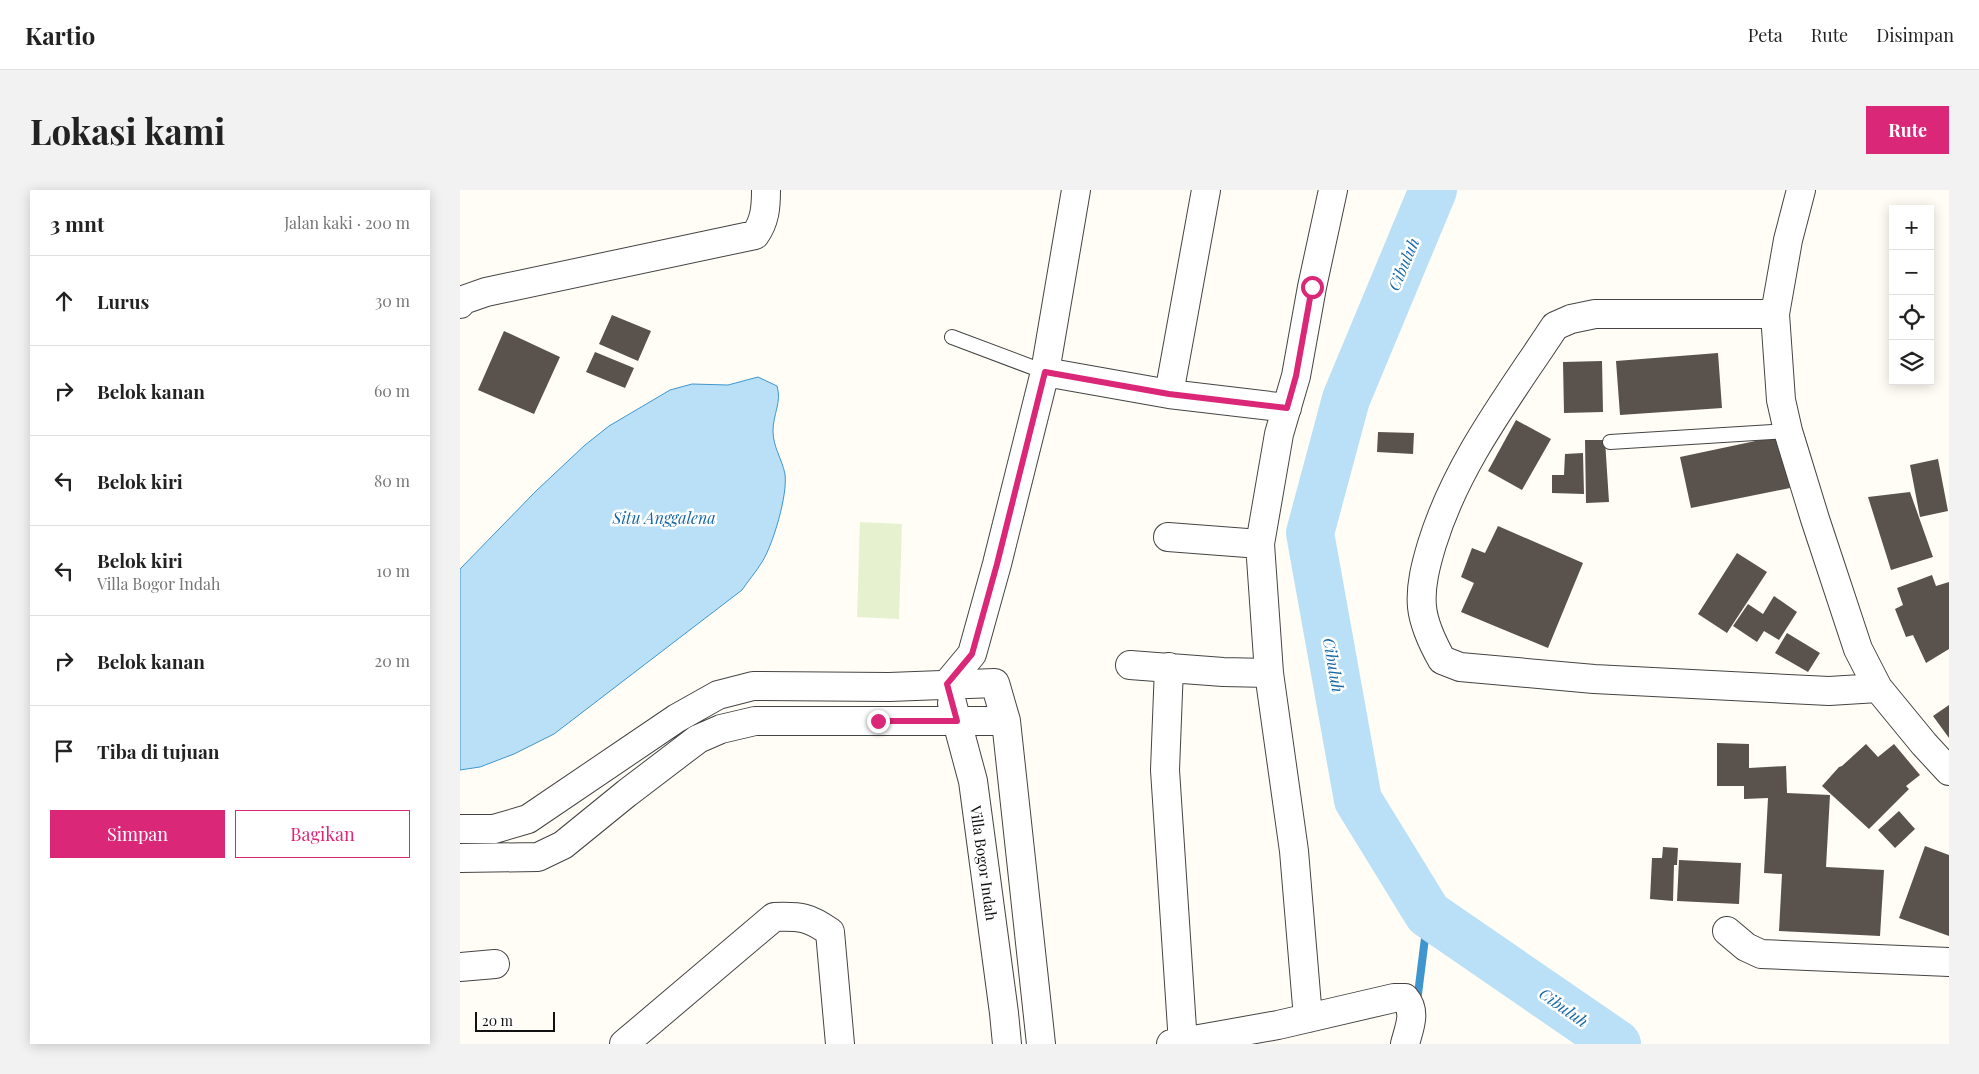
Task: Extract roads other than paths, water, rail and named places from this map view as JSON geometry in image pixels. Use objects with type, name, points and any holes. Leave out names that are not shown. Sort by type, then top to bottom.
[{"type":"street","points":[[460,304],[463,300],[486,292],[755,235],[762,224],[766,204],[766,190]]},
{"type":"street","points":[[947,684],[972,654],[997,564],[1045,372],[1076,190]]},
{"type":"street","points":[[1169,394],[1206,190]]},
{"type":"street","points":[[1308,1018],[1294,851],[1269,673],[1260,544],[1279,434],[1296,376],[1312,287],[1333,190]]},
{"type":"street","points":[[1801,190],[1788,240],[1774,314],[1781,400],[1788,431],[1858,649],[1878,688],[1949,771]]},
{"type":"street","points":[[1774,314],[1595,314],[1571,319],[1555,326],[1476,445],[1442,513],[1424,568],[1422,607],[1429,634],[1442,660],[1460,667],[1594,679],[1829,692],[1878,688]]},
{"type":"street","points":[[1045,372],[1169,394],[1287,408]]},
{"type":"street","points":[[1168,537],[1260,544]]},
{"type":"street","points":[[972,654],[995,683],[1006,721],[1041,1044]]},
{"type":"street","points":[[1130,664],[1223,672],[1269,673]]},
{"type":"street","points":[[1168,667],[1165,770],[1178,1043],[1277,1034],[1308,1018],[1394,998],[1405,998],[1411,1005],[1413,1014],[1405,1044]]},
{"type":"street","points":[[460,829],[494,829],[528,820],[677,718],[718,695],[753,686],[889,687],[995,683]]},
{"type":"street","name":"Villa Bogor Indah","points":[[947,684],[972,781],[1007,1044]]},
{"type":"street","points":[[460,858],[538,857],[563,845],[698,739],[721,729],[755,721],[1006,721]]},
{"type":"street","points":[[624,1044],[774,917],[793,916],[813,920],[830,932],[840,1044]]},
{"type":"street","points":[[1727,931],[1746,948],[1761,954],[1949,962]]},
{"type":"street","points":[[460,967],[494,964]]},
{"type":"lane","points":[[952,337],[1045,372]]},
{"type":"lane","points":[[1610,442],[1788,431]]},
{"type":"water","name":"Situ Anggalena","points":[[758,377],[777,386],[778,403],[773,425],[773,437],[784,469],[785,483],[782,506],[771,544],[762,562],[742,590],[554,734],[514,754],[480,767],[460,770],[460,569],[536,491],[585,445],[609,426],[670,390],[692,384],[728,385]]},
{"type":"waterway","name":"Cibuluh","points":[[1433,190],[1346,399],[1310,533],[1358,800],[1428,914],[1617,1044]]},
{"type":"waterway","points":[[1417,1002],[1428,914]]}]
